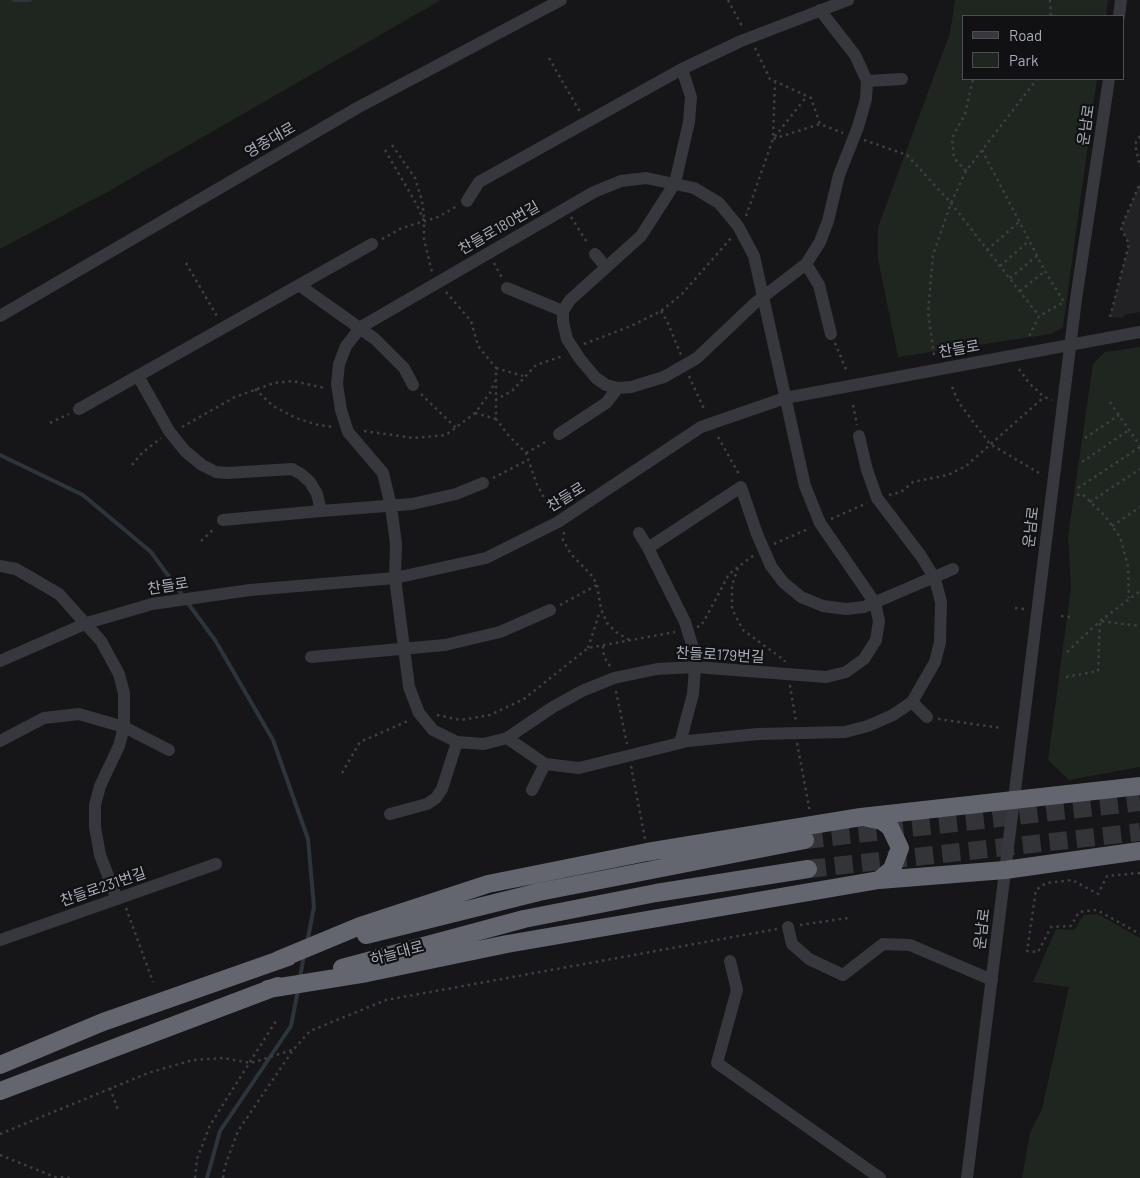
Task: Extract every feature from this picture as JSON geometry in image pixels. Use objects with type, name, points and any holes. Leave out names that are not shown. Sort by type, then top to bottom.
[{"type":"highway","points":[[0,1065],[103,1022],[351,935],[488,884],[647,852],[861,817],[1014,802],[1140,786]]},
{"type":"highway","points":[[861,817],[882,821],[890,827],[897,837],[900,848],[897,858],[892,869],[879,880]]},
{"type":"highway","name":"하늘대로","points":[[351,935],[539,892],[806,840]]},
{"type":"highway","points":[[0,1091],[264,990],[347,971],[879,880],[1005,870],[1140,850]]},
{"type":"highway","name":"하늘대로","points":[[347,971],[524,919],[665,891],[808,869]]},
{"type":"street","name":"영종대로","points":[[0,316],[357,108],[561,0]]},
{"type":"street","points":[[467,201],[479,182],[682,69],[741,41],[848,0]]},
{"type":"street","points":[[1118,15],[1121,0]]},
{"type":"street","points":[[682,69],[692,96],[689,122],[675,183],[641,236],[570,300],[563,311],[563,322],[567,339],[580,359],[596,378],[606,385],[618,388],[646,383],[680,369],[713,344],[763,296],[806,264],[820,242],[828,221],[839,175],[866,99],[867,81],[855,55],[820,10]]},
{"type":"street","points":[[867,81],[902,79]]},
{"type":"street","name":"운남로","points":[[967,1178],[1070,345],[1109,80]]},
{"type":"street","name":"찬들로180번길","points":[[395,578],[396,544],[391,506],[383,473],[348,432],[341,410],[337,384],[339,364],[346,346],[361,327],[594,192],[621,181],[646,178],[694,188],[718,203],[738,226],[754,256],[785,398]]},
{"type":"street","points":[[79,409],[372,244]]},
{"type":"street","points":[[594,254],[606,267]]},
{"type":"street","points":[[806,264],[819,285],[831,334]]},
{"type":"street","points":[[299,285],[361,327],[404,368],[413,386]]},
{"type":"street","points":[[507,288],[563,311]]},
{"type":"street","name":"찬들로","points":[[0,661],[87,623],[152,604],[232,593],[395,578],[486,558],[558,522],[701,427],[785,398],[1140,332]]},
{"type":"street","points":[[138,376],[169,431],[185,451],[202,466],[221,473],[292,469],[310,482],[317,494],[321,511]]},
{"type":"street","points":[[559,434],[606,403],[618,388]]},
{"type":"street","name":"찬들로179번길","points":[[395,578],[406,650],[409,687],[418,714],[433,730],[456,742],[484,744],[507,738],[553,707],[582,691],[614,678],[657,669],[695,667],[826,677],[846,672],[864,659],[876,640],[879,622],[875,603],[820,523],[805,486],[785,398]]},
{"type":"street","points":[[507,738],[545,764],[579,768],[680,743],[758,734],[845,732],[868,726],[893,715],[912,702],[934,662],[940,642],[941,602],[935,579],[921,556],[878,498],[867,470],[859,436]]},
{"type":"street","points":[[648,548],[741,482],[756,534],[771,566],[783,582],[800,597],[823,606],[846,609],[875,603],[953,570]]},
{"type":"street","points":[[223,520],[412,504],[456,494],[483,483]]},
{"type":"street","points":[[639,533],[685,622],[693,648],[695,667],[693,694],[680,743]]},
{"type":"street","points":[[0,566],[16,568],[39,580],[59,594],[87,623],[101,641],[119,674],[124,693],[124,727],[119,746],[100,786],[95,805],[95,827],[100,855],[120,898]]},
{"type":"street","points":[[311,657],[406,650],[474,640],[500,632],[550,610]]},
{"type":"street","points":[[912,702],[927,717]]},
{"type":"street","points":[[0,741],[44,718],[79,714],[124,727],[169,750]]},
{"type":"street","points":[[390,814],[427,804],[436,798],[442,789],[456,742]]},
{"type":"street","points":[[532,790],[545,764]]},
{"type":"street","name":"찬들로231번길","points":[[0,940],[216,864]]},
{"type":"street","name":"운남로","points":[[788,927],[792,944],[809,960],[843,975],[883,944],[910,945],[992,980]]},
{"type":"street","points":[[730,961],[738,990],[717,1063],[880,1178]]},
{"type":"path","points":[[728,0],[740,25],[748,32]]},
{"type":"path","points":[[1050,0],[1050,15]]},
{"type":"path","points":[[753,45],[770,79],[812,98],[820,124]]},
{"type":"path","points":[[549,58],[583,117]]},
{"type":"path","points":[[966,171],[954,158],[952,138],[965,114],[973,80]]},
{"type":"path","points":[[934,355],[928,312],[933,255],[951,203],[966,171],[1036,80]]},
{"type":"path","points":[[744,220],[773,139],[775,81]]},
{"type":"path","points":[[773,139],[807,96]]},
{"type":"path","points":[[773,139],[820,124],[846,135]]},
{"type":"path","points":[[1140,136],[1135,144],[1140,167]]},
{"type":"path","points":[[862,140],[907,155],[951,203],[1039,316]]},
{"type":"path","points":[[392,145],[415,178],[422,201],[424,239],[434,276]]},
{"type":"path","points":[[385,150],[417,205],[424,221]]},
{"type":"path","points":[[982,150],[1045,271],[1064,302],[1039,316],[1028,339]]},
{"type":"path","points":[[1110,317],[1129,244],[1121,228],[1140,183]]},
{"type":"path","points":[[372,244],[402,228],[438,217],[467,201]]},
{"type":"path","points":[[570,215],[594,254]]},
{"type":"path","points":[[987,250],[1019,222]]},
{"type":"path","points":[[580,345],[598,340],[661,311],[682,294],[734,234]]},
{"type":"path","points":[[1000,266],[1029,241]]},
{"type":"path","points":[[1010,278],[1037,256]]},
{"type":"path","points":[[492,259],[507,288]]},
{"type":"path","points":[[186,263],[220,322]]},
{"type":"path","points":[[1020,291],[1045,271]]},
{"type":"path","points":[[441,288],[470,321],[478,346],[496,368],[524,377]]},
{"type":"path","points":[[661,311],[668,321],[682,359]]},
{"type":"path","points":[[831,334],[847,372]]},
{"type":"path","points":[[495,400],[512,391],[536,365],[569,354]]},
{"type":"path","points":[[496,368],[496,420]]},
{"type":"path","points":[[1020,369],[1029,383],[1044,397],[1053,401]]},
{"type":"path","points":[[688,374],[704,409]]},
{"type":"path","points":[[358,430],[431,438],[446,435],[476,413],[490,393],[496,378]]},
{"type":"path","points":[[176,427],[180,428],[235,397],[274,383],[293,381],[329,389]]},
{"type":"path","points":[[413,386],[456,428]]},
{"type":"path","points":[[952,387],[959,403],[990,444],[1039,473]]},
{"type":"path","points":[[255,389],[273,406],[296,418],[318,425],[336,427]]},
{"type":"path","points":[[827,521],[878,498],[901,492],[912,482],[948,475],[966,466],[1044,397]]},
{"type":"path","points":[[1078,488],[1140,447],[1110,402]]},
{"type":"path","points":[[854,405],[859,436]]},
{"type":"path","points":[[50,423],[79,409]]},
{"type":"path","points":[[476,413],[496,420],[526,454],[544,500],[554,516]]},
{"type":"path","points":[[1085,438],[1119,415]]},
{"type":"path","points":[[1082,462],[1129,430]]},
{"type":"path","points":[[526,454],[559,434]]},
{"type":"path","points":[[132,465],[164,435]]},
{"type":"path","points":[[718,437],[741,482]]},
{"type":"path","points":[[483,483],[528,460]]},
{"type":"path","points":[[1090,502],[1140,469]]},
{"type":"path","points":[[1077,495],[1082,494],[1120,537],[1128,566],[1129,598]]},
{"type":"path","points":[[1112,526],[1140,507]]},
{"type":"path","points":[[201,541],[223,520]]},
{"type":"path","points":[[770,546],[814,526]]},
{"type":"path","points":[[565,531],[563,540],[571,554],[587,570],[597,585],[601,609],[607,623],[616,632],[632,641]]},
{"type":"path","points":[[691,628],[701,626],[728,574],[761,550]]},
{"type":"path","points":[[738,567],[732,585],[732,609],[743,630],[784,660],[785,666]]},
{"type":"path","points":[[550,610],[597,585]]},
{"type":"path","points":[[1067,652],[1100,621],[1140,591]]},
{"type":"path","points":[[1015,608],[1025,609]]},
{"type":"path","points":[[588,648],[601,609]]},
{"type":"path","points":[[1061,616],[1071,617]]},
{"type":"path","points":[[1100,621],[1140,626]]},
{"type":"path","points":[[1066,677],[1098,671],[1100,621]]},
{"type":"path","points":[[430,714],[462,720],[490,715],[524,699],[588,648],[681,630]]},
{"type":"path","points":[[604,646],[604,657],[612,672]]},
{"type":"path","points":[[790,683],[796,723]]},
{"type":"path","points":[[616,688],[628,748]]},
{"type":"path","points":[[927,717],[1001,728]]},
{"type":"path","points":[[342,773],[360,742],[412,720]]},
{"type":"path","points":[[796,739],[810,816]]},
{"type":"path","points":[[631,763],[645,841]]},
{"type":"path","points":[[1140,873],[1107,876],[1098,894],[1072,880],[1046,883],[1036,890],[1027,951],[1038,952],[1051,927],[1071,926],[1080,912],[1097,910],[1140,934]]},
{"type":"path","points":[[120,898],[153,982]]},
{"type":"path","points":[[223,1178],[225,1166],[238,1132],[293,1050],[310,1031],[386,1000],[788,927],[848,918]]},
{"type":"path","points":[[195,1178],[197,1159],[210,1125],[251,1062],[261,1042],[276,1022]]},
{"type":"path","points":[[0,1134],[110,1088],[193,1060],[223,1058],[251,1062],[293,1050]]},
{"type":"path","points":[[110,1088],[118,1110]]},
{"type":"path","points":[[0,1155],[55,1177],[71,1178]]},
{"type":"shaded area","points":[[1140,183],[1140,312],[1124,315],[1123,318],[1110,317],[1129,244],[1121,228]]},
{"type":"green space","points":[[0,0],[441,0],[109,191],[0,249]]},
{"type":"green space","points":[[955,0],[1108,0],[1106,15],[962,15],[962,80],[1097,80],[1063,327],[1051,334],[898,357],[878,259],[878,227],[950,33]]},
{"type":"green space","points":[[1140,347],[1140,767],[1069,780],[1048,760],[1071,587],[1068,536],[1093,364],[1105,352]]},
{"type":"green space","points":[[1098,914],[1140,938],[1140,1178],[1022,1178],[1030,1133],[1042,1109],[1069,987],[1033,982],[1056,929],[1074,930],[1084,915]]},
{"type":"waterway","points":[[14,0],[30,0]]},
{"type":"waterway","points":[[0,455],[83,495],[151,552],[183,596]]},
{"type":"waterway","points":[[187,602],[215,640],[273,740],[308,839],[314,907],[307,943]]},
{"type":"waterway","points":[[300,978],[304,955]]},
{"type":"waterway","points":[[207,1178],[220,1131],[291,1026],[298,990]]},
{"type":"tunnel","points":[[805,840],[1140,802]]},
{"type":"tunnel","points":[[808,869],[1140,832]]}]
